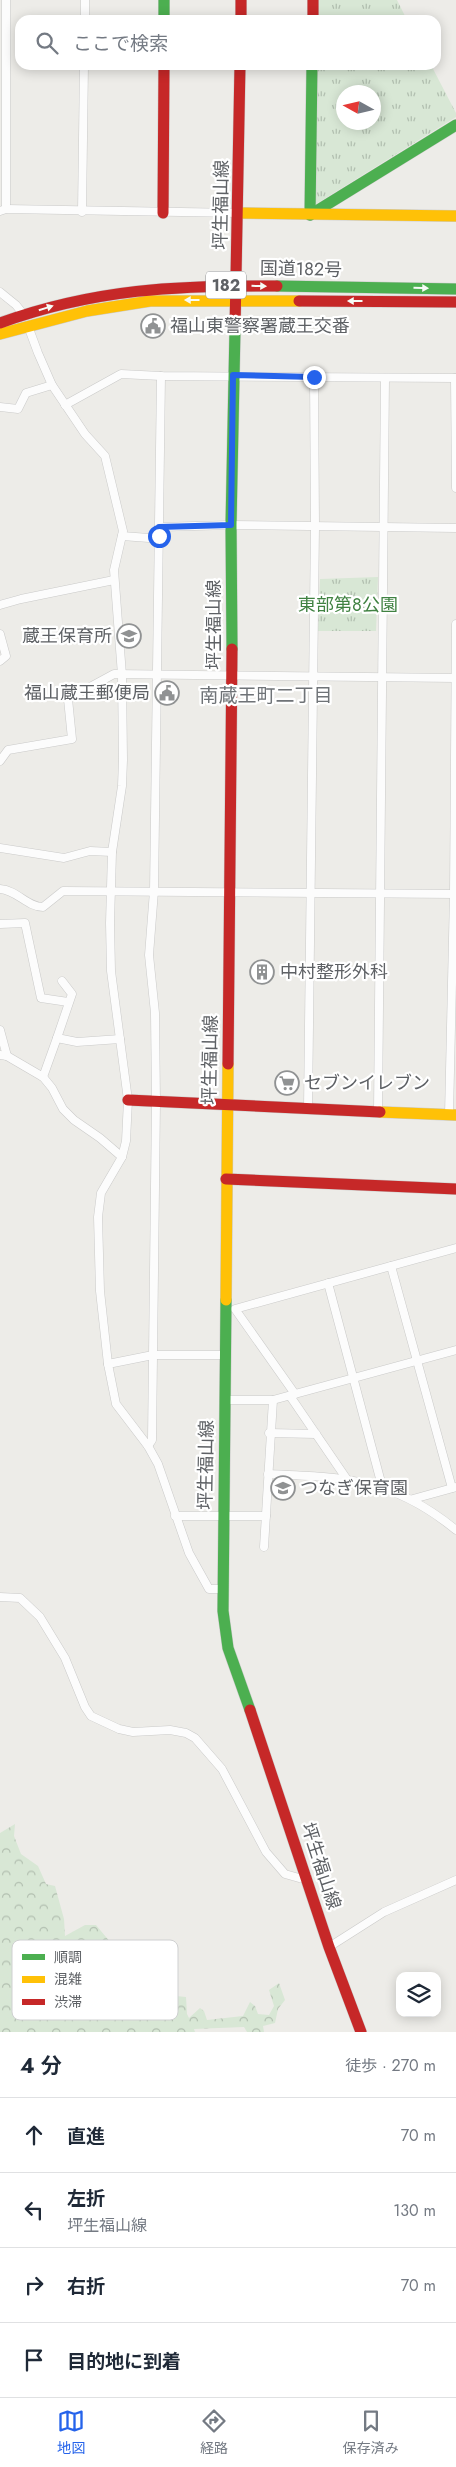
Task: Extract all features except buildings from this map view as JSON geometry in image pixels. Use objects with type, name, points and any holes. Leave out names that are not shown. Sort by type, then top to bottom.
[{"type":"main road","points":[[164,0],[164,15]]},
{"type":"main road","points":[[240,15],[241,0]]},
{"type":"main road","points":[[313,0],[313,15]]},
{"type":"main road","points":[[163,213],[164,70]]},
{"type":"main road","name":"坪生福山線","points":[[240,70],[239,213],[233,375],[231,525],[232,676],[222,1589],[228,1648],[303,1877],[360,2032]]},
{"type":"main road","points":[[310,215],[312,70]]},
{"type":"main road","points":[[310,215],[456,125]]},
{"type":"main road","points":[[239,213],[456,216]]},
{"type":"main road","name":"国道182号","points":[[0,334],[26,320],[84,297],[121,290],[178,286],[456,289]]},
{"type":"main road","name":"国道182号","points":[[0,323],[150,301],[456,302]]},
{"type":"main road","points":[[128,1100],[452,1115]]},
{"type":"main road","points":[[226,1179],[456,1189]]},
{"type":"street","points":[[6,0],[3,210],[239,213]]},
{"type":"street","points":[[85,0],[85,15]]},
{"type":"street","points":[[82,212],[84,70]]},
{"type":"street","points":[[0,292],[16,305],[26,320],[52,385],[85,434],[105,456],[123,527],[114,564],[122,675],[122,786],[112,852],[112,971],[128,1100],[126,1141],[122,1157],[101,1193],[98,1217],[100,1291],[108,1364],[116,1404],[148,1446],[158,1464],[189,1553],[209,1589],[222,1589]]},
{"type":"street","points":[[65,404],[121,374],[161,376],[455,378],[456,488]]},
{"type":"street","points":[[148,1446],[152,1440],[156,1102],[155,1013],[149,955],[154,891],[161,376]]},
{"type":"street","points":[[308,1108],[314,677],[314,377]]},
{"type":"street","points":[[378,1111],[384,678],[385,378]]},
{"type":"street","points":[[0,407],[18,409],[26,393],[52,385]]},
{"type":"street","points":[[159,527],[231,525],[456,528]]},
{"type":"street","points":[[122,536],[149,538],[159,536]]},
{"type":"street","points":[[0,605],[114,580]]},
{"type":"street","points":[[452,1115],[456,624]]},
{"type":"street","points":[[0,634],[6,656],[0,661]]},
{"type":"street","points":[[0,761],[8,750],[72,739],[68,699],[114,674],[456,678]]},
{"type":"street","points":[[0,848],[64,858],[90,851],[112,852]]},
{"type":"street","points":[[0,889],[9,890],[37,907],[49,904],[63,891],[455,894]]},
{"type":"street","points":[[0,924],[25,923],[41,998],[68,1002]]},
{"type":"street","points":[[43,1077],[72,994],[62,981]]},
{"type":"street","points":[[0,1030],[3,1056],[43,1077],[52,1088],[63,1109],[74,1120],[100,1138],[122,1157]]},
{"type":"street","points":[[56,1038],[77,1042],[120,1039]]},
{"type":"street","points":[[346,1478],[236,1309],[455,1250]]},
{"type":"street","points":[[391,1266],[454,1488],[412,1499]]},
{"type":"street","points":[[328,1283],[382,1486]]},
{"type":"street","points":[[224,1400],[272,1400],[456,1350]]},
{"type":"street","points":[[108,1364],[152,1355],[225,1355]]},
{"type":"street","points":[[264,1546],[272,1400]]},
{"type":"street","points":[[269,1433],[316,1434]]},
{"type":"street","points":[[268,1474],[346,1478],[382,1486],[412,1499],[456,1530]]},
{"type":"street","points":[[175,1516],[266,1516]]},
{"type":"street","points":[[0,1597],[20,1598],[40,1617],[65,1658],[85,1707],[91,1716],[118,1729],[133,1732],[170,1730],[186,1733],[195,1738],[222,1769],[266,1852],[285,1874],[303,1877]]},
{"type":"street","points":[[329,1947],[384,1912],[456,1880]]},
{"type":"green space","points":[[318,0],[397,0],[404,15],[318,15]]},
{"type":"green space","points":[[318,70],[434,70],[456,113],[456,117],[316,204]]},
{"type":"green space","name":"東部第8公園","points":[[378,577],[376,631],[318,631],[320,579]]},
{"type":"green space","points":[[15,1824],[14,1836],[21,1854],[38,1866],[46,1884],[55,1886],[64,1919],[65,1936],[85,1925],[96,1925],[108,1940],[12,1940],[12,2020],[178,2020],[178,1996],[186,1997],[189,2018],[200,2008],[204,2011],[207,2020],[243,2016],[250,2002],[255,2006],[258,2014],[269,2015],[274,2006],[269,1990],[279,1983],[285,2000],[278,2009],[275,2023],[263,2026],[264,2032],[247,2032],[244,2027],[194,2029],[195,2032],[0,2032],[0,1833]]},
{"type":"traffic: fast","points":[[164,0],[164,15]]},
{"type":"traffic: fast","points":[[310,215],[312,70]]},
{"type":"traffic: fast","points":[[310,215],[456,125]]},
{"type":"traffic: fast","points":[[277,286],[456,289]]},
{"type":"traffic: fast","points":[[232,649],[231,525],[235,329]]},
{"type":"traffic: fast","points":[[226,1300],[223,1611],[228,1648],[250,1710]]},
{"type":"traffic: slow","points":[[239,213],[456,216]]},
{"type":"traffic: slow","points":[[0,334],[87,311],[150,301],[299,301]]},
{"type":"traffic: slow","points":[[226,1300],[228,1064]]},
{"type":"traffic: slow","points":[[380,1112],[456,1115]]},
{"type":"traffic: jam","points":[[241,0],[241,15]]},
{"type":"traffic: jam","points":[[313,0],[313,15]]},
{"type":"traffic: jam","points":[[163,213],[164,70]]},
{"type":"traffic: jam","points":[[235,329],[240,70]]},
{"type":"traffic: jam","points":[[0,323],[69,303],[137,291],[171,288],[277,286]]},
{"type":"traffic: jam","points":[[299,301],[456,302]]},
{"type":"traffic: jam","points":[[228,1064],[232,649]]},
{"type":"traffic: jam","points":[[128,1100],[380,1112]]},
{"type":"traffic: jam","points":[[226,1179],[456,1189]]},
{"type":"traffic: jam","points":[[250,1710],[329,1947],[361,2032]]},
{"type":"place","name":"福山東警察署蔵王交番","points":[[153,326]]},
{"type":"place","name":"蔵王保育所","points":[[129,636]]},
{"type":"place","name":"福山蔵王郵便局","points":[[167,693]]},
{"type":"place","name":"中村整形外科","points":[[262,972]]},
{"type":"place","name":"セブンイレブン","points":[[287,1083]]},
{"type":"place","name":"つなぎ保育園","points":[[283,1488]]},
{"type":"district","name":"南蔵王町二丁目","points":[[266,695]]},
{"type":"route","points":[[159,536],[159,527],[231,525],[233,375],[314,377]]}]
